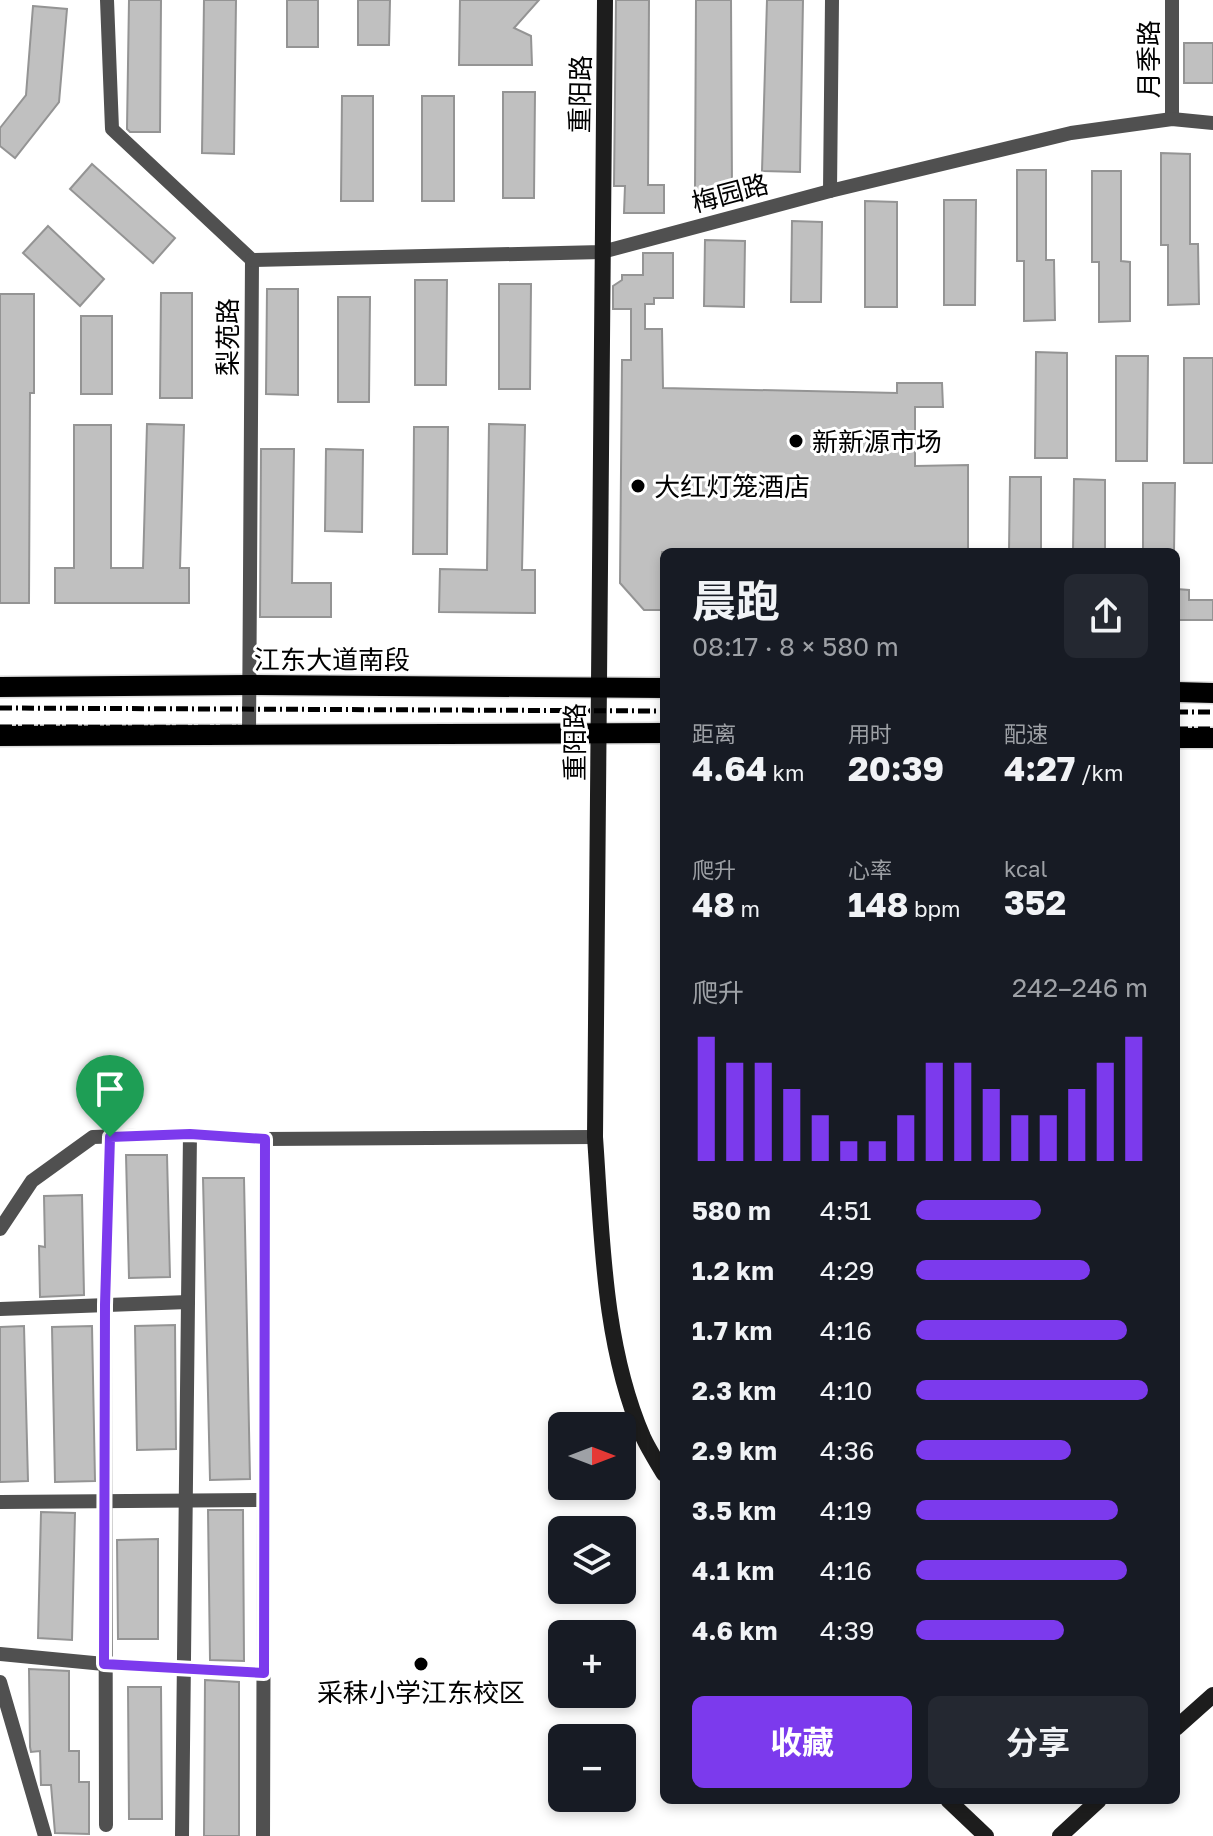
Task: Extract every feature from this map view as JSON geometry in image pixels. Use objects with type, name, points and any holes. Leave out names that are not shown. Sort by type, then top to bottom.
[{"type":"main road","name":"江东大道南段","points":[[0,687],[660,688]]},
{"type":"main road","points":[[1180,692],[1213,693]]},
{"type":"main road","points":[[0,736],[660,733]]},
{"type":"main road","points":[[1180,738],[1213,738]]},
{"type":"street","points":[[107,0],[112,129],[252,260]]},
{"type":"street","name":"重阳路","points":[[605,0],[595,1137],[604,1273],[621,1371],[643,1437],[660,1467]]},
{"type":"street","points":[[830,191],[832,0]]},
{"type":"street","name":"月季路","points":[[1172,0],[1172,119]]},
{"type":"street","name":"梅园路","points":[[252,260],[602,252],[830,191],[1071,133],[1172,119],[1213,123]]},
{"type":"street","name":"梨苑路","points":[[249,735],[252,260]]},
{"type":"street","points":[[0,1229],[32,1181],[93,1137],[110,1130],[265,1139],[595,1137]]},
{"type":"street","points":[[106,1825],[105,1305],[110,1130]]},
{"type":"street","points":[[182,1836],[190,1134]]},
{"type":"street","points":[[263,1836],[265,1139]]},
{"type":"street","points":[[0,1309],[188,1302]]},
{"type":"street","points":[[0,1502],[264,1500]]},
{"type":"street","points":[[0,1654],[104,1664],[264,1673]]},
{"type":"street","points":[[0,1682],[45,1836]]},
{"type":"street","points":[[1180,1724],[1213,1695]]},
{"type":"street","points":[[952,1804],[986,1836]]},
{"type":"street","points":[[1060,1836],[1095,1804]]},
{"type":"building","points":[[129,0],[161,0],[160,132],[130,132],[127,129]]},
{"type":"building","points":[[204,0],[236,0],[234,154],[202,153]]},
{"type":"building","points":[[287,0],[318,0],[318,47],[287,47]]},
{"type":"building","points":[[358,0],[390,0],[389,45],[358,45]]},
{"type":"building","points":[[460,0],[539,0],[514,28],[531,36],[532,65],[459,65]]},
{"type":"building","points":[[616,0],[649,0],[648,185],[664,185],[664,213],[624,213],[625,186],[614,186]]},
{"type":"building","points":[[696,0],[731,0],[732,192],[695,192]]},
{"type":"building","points":[[767,0],[803,0],[800,172],[762,171]]},
{"type":"building","points":[[33,6],[67,9],[59,102],[15,158],[0,146],[0,128],[26,95]]},
{"type":"building","points":[[1184,43],[1213,43],[1213,83],[1184,83]]},
{"type":"building","points":[[503,92],[535,92],[534,198],[503,198]]},
{"type":"building","points":[[342,96],[373,96],[373,201],[341,201]]},
{"type":"building","points":[[422,96],[454,96],[454,201],[422,201]]},
{"type":"building","points":[[1161,153],[1190,154],[1190,244],[1198,244],[1199,304],[1168,305],[1168,245],[1161,245]]},
{"type":"building","points":[[92,164],[175,238],[153,263],[70,189]]},
{"type":"building","points":[[1017,170],[1046,170],[1046,260],[1054,260],[1055,320],[1024,321],[1024,261],[1017,261]]},
{"type":"building","points":[[1092,171],[1121,171],[1121,261],[1130,262],[1130,321],[1099,322],[1099,262],[1092,262]]},
{"type":"building","points":[[944,200],[976,200],[975,305],[944,305]]},
{"type":"building","points":[[865,201],[897,202],[897,307],[865,307]]},
{"type":"building","points":[[792,221],[822,222],[821,302],[791,302]]},
{"type":"building","points":[[48,226],[104,279],[80,306],[23,253]]},
{"type":"building","points":[[705,240],[745,241],[744,307],[704,306]]},
{"type":"building","points":[[643,253],[673,253],[673,298],[654,298],[654,304],[645,304],[645,329],[662,329],[663,388],[897,393],[897,383],[942,383],[943,407],[915,407],[915,466],[968,465],[968,548],[660,548],[660,610],[644,610],[620,583],[622,360],[631,360],[631,309],[613,309],[613,286],[622,280],[622,275],[643,275]]},
{"type":"building","points":[[415,280],[447,280],[446,385],[415,385]]},
{"type":"building","points":[[499,284],[531,284],[530,389],[499,389]]},
{"type":"building","points":[[267,289],[298,289],[298,395],[266,394]]},
{"type":"building","points":[[161,293],[192,293],[192,398],[160,398]]},
{"type":"building","points":[[0,294],[34,294],[29,603],[0,603]]},
{"type":"building","points":[[338,297],[370,297],[369,402],[338,402]]},
{"type":"building","points":[[81,316],[112,316],[112,394],[81,394]]},
{"type":"building","points":[[1036,352],[1067,353],[1067,458],[1035,458]]},
{"type":"building","points":[[1116,356],[1148,356],[1147,461],[1116,461]]},
{"type":"building","points":[[1184,358],[1213,358],[1213,463],[1184,463]]},
{"type":"building","points":[[147,424],[184,425],[180,568],[189,568],[189,603],[55,603],[55,568],[74,568],[74,425],[111,425],[111,568],[143,568]]},
{"type":"building","points":[[489,424],[525,425],[522,570],[535,570],[535,613],[439,612],[440,569],[487,570]]},
{"type":"building","points":[[414,427],[448,427],[447,554],[413,554]]},
{"type":"building","points":[[261,449],[294,449],[292,583],[331,583],[331,617],[260,617]]},
{"type":"building","points":[[326,449],[363,450],[362,532],[325,531]]},
{"type":"building","points":[[1010,477],[1041,477],[1041,548],[1009,548]]},
{"type":"building","points":[[1074,479],[1105,480],[1105,548],[1073,548]]},
{"type":"building","points":[[1143,483],[1175,483],[1174,548],[1143,548]]},
{"type":"building","points":[[1180,589],[1189,590],[1189,600],[1213,600],[1213,620],[1180,620]]},
{"type":"building","points":[[126,1155],[167,1155],[170,1277],[129,1278]]},
{"type":"building","points":[[203,1178],[244,1178],[250,1479],[210,1480]]},
{"type":"building","points":[[82,1195],[84,1295],[40,1297],[39,1246],[45,1247],[44,1196]]},
{"type":"building","points":[[175,1325],[176,1449],[137,1450],[135,1326]]},
{"type":"building","points":[[24,1326],[28,1481],[0,1482],[0,1327]]},
{"type":"building","points":[[92,1326],[95,1481],[55,1482],[52,1327]]},
{"type":"building","points":[[208,1510],[243,1510],[244,1661],[210,1660]]},
{"type":"building","points":[[41,1512],[75,1513],[72,1640],[38,1638]]},
{"type":"building","points":[[158,1539],[158,1639],[118,1639],[117,1540]]},
{"type":"building","points":[[29,1669],[69,1671],[69,1751],[79,1751],[79,1782],[89,1782],[89,1834],[55,1833],[51,1785],[41,1785],[40,1751],[31,1752],[30,1747]]},
{"type":"building","points":[[205,1680],[239,1682],[239,1836],[204,1836]]},
{"type":"building","points":[[128,1687],[161,1687],[162,1819],[129,1819]]},
{"type":"railway","points":[[0,708],[660,711]]},
{"type":"railway","points":[[1180,712],[1213,712]]},
{"type":"railway","points":[[0,727],[660,728]]},
{"type":"railway","points":[[1180,729],[1213,729]]},
{"type":"place","name":"新新源市场","points":[[796,441]]},
{"type":"place","name":"大红灯笼酒店","points":[[638,486]]},
{"type":"place","name":"采秣小学江东校区","points":[[421,1664]]},
{"type":"route","points":[[190,1134],[265,1139],[264,1673],[104,1664],[105,1305],[110,1137],[190,1134]]}]
